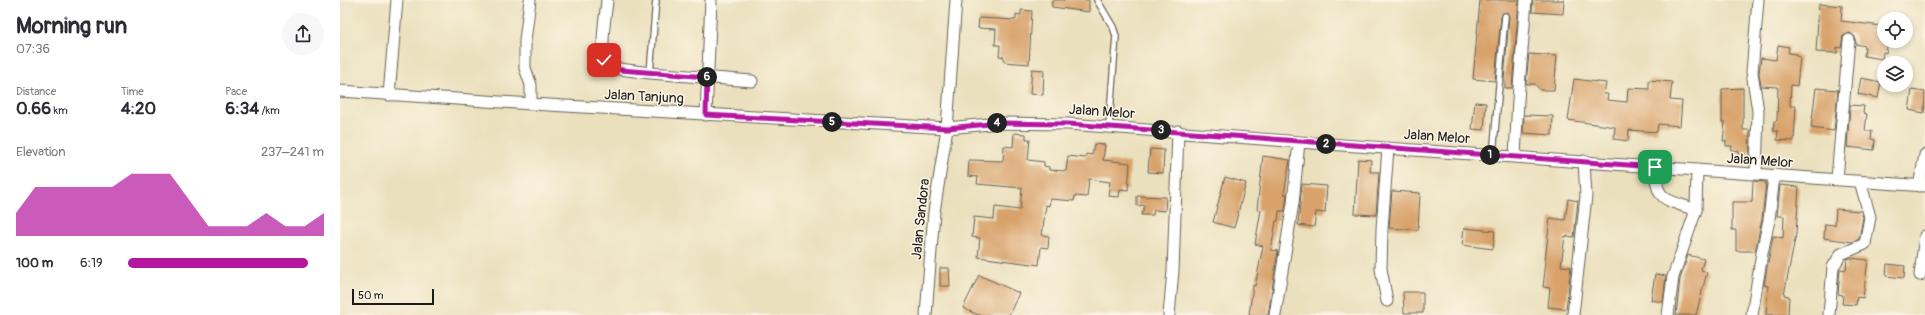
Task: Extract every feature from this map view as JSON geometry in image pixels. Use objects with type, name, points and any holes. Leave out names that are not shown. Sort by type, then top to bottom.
[{"type":"street","points":[[389,95],[398,0]]},
{"type":"street","points":[[530,0],[525,41],[525,68],[531,86],[531,104]]},
{"type":"street","points":[[607,0],[603,51],[604,60],[607,65],[612,68],[707,82],[752,81]]},
{"type":"street","points":[[706,112],[711,0]]},
{"type":"street","name":"Jalan Sandora","points":[[926,315],[934,212],[947,128],[956,0]]},
{"type":"street","points":[[1515,156],[1526,0]]},
{"type":"street","points":[[1756,174],[1758,111],[1752,72],[1758,0]]},
{"type":"street","points":[[1837,179],[1849,40]]},
{"type":"street","name":"Jalan Tanjung","points":[[340,91],[531,104],[706,112],[947,128]]},
{"type":"street","name":"Jalan Melor","points":[[947,128],[1032,123],[1109,126],[1299,142],[1515,156],[1922,186]]},
{"type":"street","points":[[1169,315],[1173,271],[1178,131]]},
{"type":"street","points":[[1276,315],[1293,203],[1299,142]]},
{"type":"street","points":[[1387,301],[1381,269],[1382,229],[1388,148]]},
{"type":"street","points":[[1922,186],[1925,155]]},
{"type":"street","points":[[1573,315],[1586,196],[1584,162]]},
{"type":"street","points":[[1655,167],[1655,185],[1659,194],[1665,199],[1696,210]]},
{"type":"street","points":[[1668,315],[1673,277],[1696,210],[1697,170]]},
{"type":"street","points":[[1752,315],[1769,220],[1774,176]]},
{"type":"street","points":[[1830,315],[1833,266],[1841,254],[1865,244],[1870,217],[1860,181]]},
{"type":"street","points":[[1920,275],[1925,236]]},
{"type":"lane","points":[[650,73],[656,0]]},
{"type":"lane","points":[[1097,0],[1113,27],[1116,36],[1109,126]]},
{"type":"lane","points":[[1493,155],[1505,16]]},
{"type":"building","points":[[1052,0],[1089,0],[1089,12],[1052,7]]},
{"type":"building","points":[[1480,0],[1519,0],[1512,88],[1505,88],[1504,81],[1509,16],[1506,12],[1501,16],[1495,81],[1473,79]]},
{"type":"building","points":[[1533,0],[1564,0],[1563,14],[1532,12]]},
{"type":"building","points":[[1819,4],[1842,6],[1841,21],[1877,25],[1877,48],[1887,48],[1886,53],[1883,52],[1882,56],[1877,56],[1877,58],[1864,56],[1865,46],[1856,44],[1855,37],[1850,33],[1843,36],[1841,48],[1837,47],[1837,53],[1816,52]]},
{"type":"building","points":[[1021,10],[1032,11],[1029,64],[1004,62],[1004,57],[999,56],[1000,45],[995,45],[996,29],[978,28],[979,18],[1016,20],[1016,14],[1021,15]]},
{"type":"building","points":[[1778,45],[1789,47],[1788,53],[1796,54],[1796,56],[1800,57],[1797,86],[1791,85],[1790,106],[1796,106],[1794,141],[1777,140],[1778,131],[1773,131],[1774,121],[1777,121],[1778,87],[1761,86],[1759,74],[1761,58],[1776,60]]},
{"type":"building","points":[[1529,54],[1557,56],[1554,90],[1540,90],[1535,84],[1526,84]]},
{"type":"building","points":[[1032,69],[1044,70],[1043,95],[1030,94]]},
{"type":"building","points":[[1861,78],[1877,81],[1877,92],[1879,92],[1878,98],[1858,94]]},
{"type":"building","points":[[1574,79],[1606,83],[1604,94],[1608,94],[1607,100],[1627,102],[1628,88],[1649,89],[1649,80],[1672,82],[1670,100],[1682,101],[1680,126],[1658,124],[1657,132],[1629,130],[1628,141],[1614,139],[1615,127],[1568,120]]},
{"type":"building","points":[[1743,88],[1743,130],[1750,130],[1749,159],[1738,159],[1739,151],[1731,150],[1732,146],[1726,146],[1726,141],[1723,141],[1725,122],[1722,122],[1722,89]]},
{"type":"building","points":[[1816,88],[1838,90],[1834,131],[1811,128]]},
{"type":"building","points":[[1913,90],[1925,92],[1924,113],[1909,110]]},
{"type":"building","points":[[1475,102],[1486,103],[1484,130],[1472,129]]},
{"type":"building","points":[[1850,105],[1864,106],[1863,113],[1867,114],[1865,131],[1872,131],[1871,139],[1875,140],[1874,150],[1847,147]]},
{"type":"building","points":[[1524,115],[1553,116],[1552,135],[1523,133]]},
{"type":"building","points":[[1014,133],[1026,134],[1026,139],[1030,139],[1028,160],[1044,162],[1044,166],[1049,167],[1049,170],[1066,171],[1068,156],[1085,158],[1086,154],[1092,155],[1094,144],[1105,145],[1103,160],[1130,163],[1128,190],[1120,189],[1119,197],[1108,196],[1110,182],[1089,179],[1087,197],[1075,196],[1074,201],[1050,199],[1049,206],[1046,205],[1042,235],[1049,236],[1048,248],[1041,247],[1039,265],[978,257],[980,238],[972,237],[974,217],[994,219],[995,207],[1020,210],[1022,188],[977,184],[978,177],[968,176],[969,160],[1003,161],[1004,146],[1013,147]]},
{"type":"building","points":[[1150,149],[1164,150],[1163,173],[1148,172]]},
{"type":"building","points":[[1263,156],[1290,160],[1284,194],[1287,194],[1285,211],[1279,211],[1271,250],[1278,251],[1268,315],[1249,315],[1253,285],[1255,286],[1263,246],[1255,244],[1261,210],[1257,209]]},
{"type":"building","points":[[1358,159],[1371,160],[1370,172],[1379,172],[1376,215],[1355,214]]},
{"type":"building","points":[[1225,177],[1246,183],[1234,228],[1213,222]]},
{"type":"building","points":[[1753,181],[1766,182],[1762,219],[1755,251],[1736,251],[1736,230],[1732,230],[1732,202],[1752,202]]},
{"type":"building","points":[[1302,184],[1327,186],[1325,213],[1316,212],[1314,227],[1298,225]]},
{"type":"building","points":[[1780,185],[1799,187],[1796,234],[1784,295],[1789,296],[1788,315],[1766,315],[1768,286],[1764,285],[1773,236],[1783,238],[1784,216],[1777,216]]},
{"type":"building","points":[[1392,191],[1420,193],[1418,230],[1389,228]]},
{"type":"building","points":[[1137,196],[1166,197],[1165,211],[1154,210],[1153,215],[1141,215],[1145,205],[1137,206]]},
{"type":"building","points":[[1568,199],[1578,201],[1574,237],[1565,236],[1561,266],[1571,267],[1566,309],[1548,307],[1550,288],[1543,287],[1550,218],[1565,220]]},
{"type":"building","points":[[1836,209],[1861,211],[1863,217],[1859,239],[1853,242],[1824,238],[1825,224],[1835,225]]},
{"type":"building","points":[[1464,228],[1495,231],[1493,249],[1462,245]]},
{"type":"building","points":[[1688,255],[1704,259],[1701,270],[1707,272],[1696,315],[1676,315],[1680,279]]},
{"type":"building","points":[[1847,259],[1868,260],[1863,298],[1857,297],[1856,305],[1842,304],[1843,295],[1838,294],[1840,269],[1846,270]]},
{"type":"building","points":[[1887,264],[1905,266],[1904,278],[1886,276]]},
{"type":"building","points":[[940,268],[949,268],[950,286],[940,286]]},
{"type":"building","points":[[1655,274],[1666,276],[1663,302],[1651,300]]},
{"type":"building","points":[[979,275],[1019,293],[1009,315],[978,315],[963,308]]},
{"type":"building","points":[[1403,292],[1423,292],[1423,313],[1404,313]]},
{"type":"route","points":[[604,60],[607,65],[612,68],[621,70],[707,77],[706,115],[947,128],[1000,123],[1069,124],[1655,167]]}]
